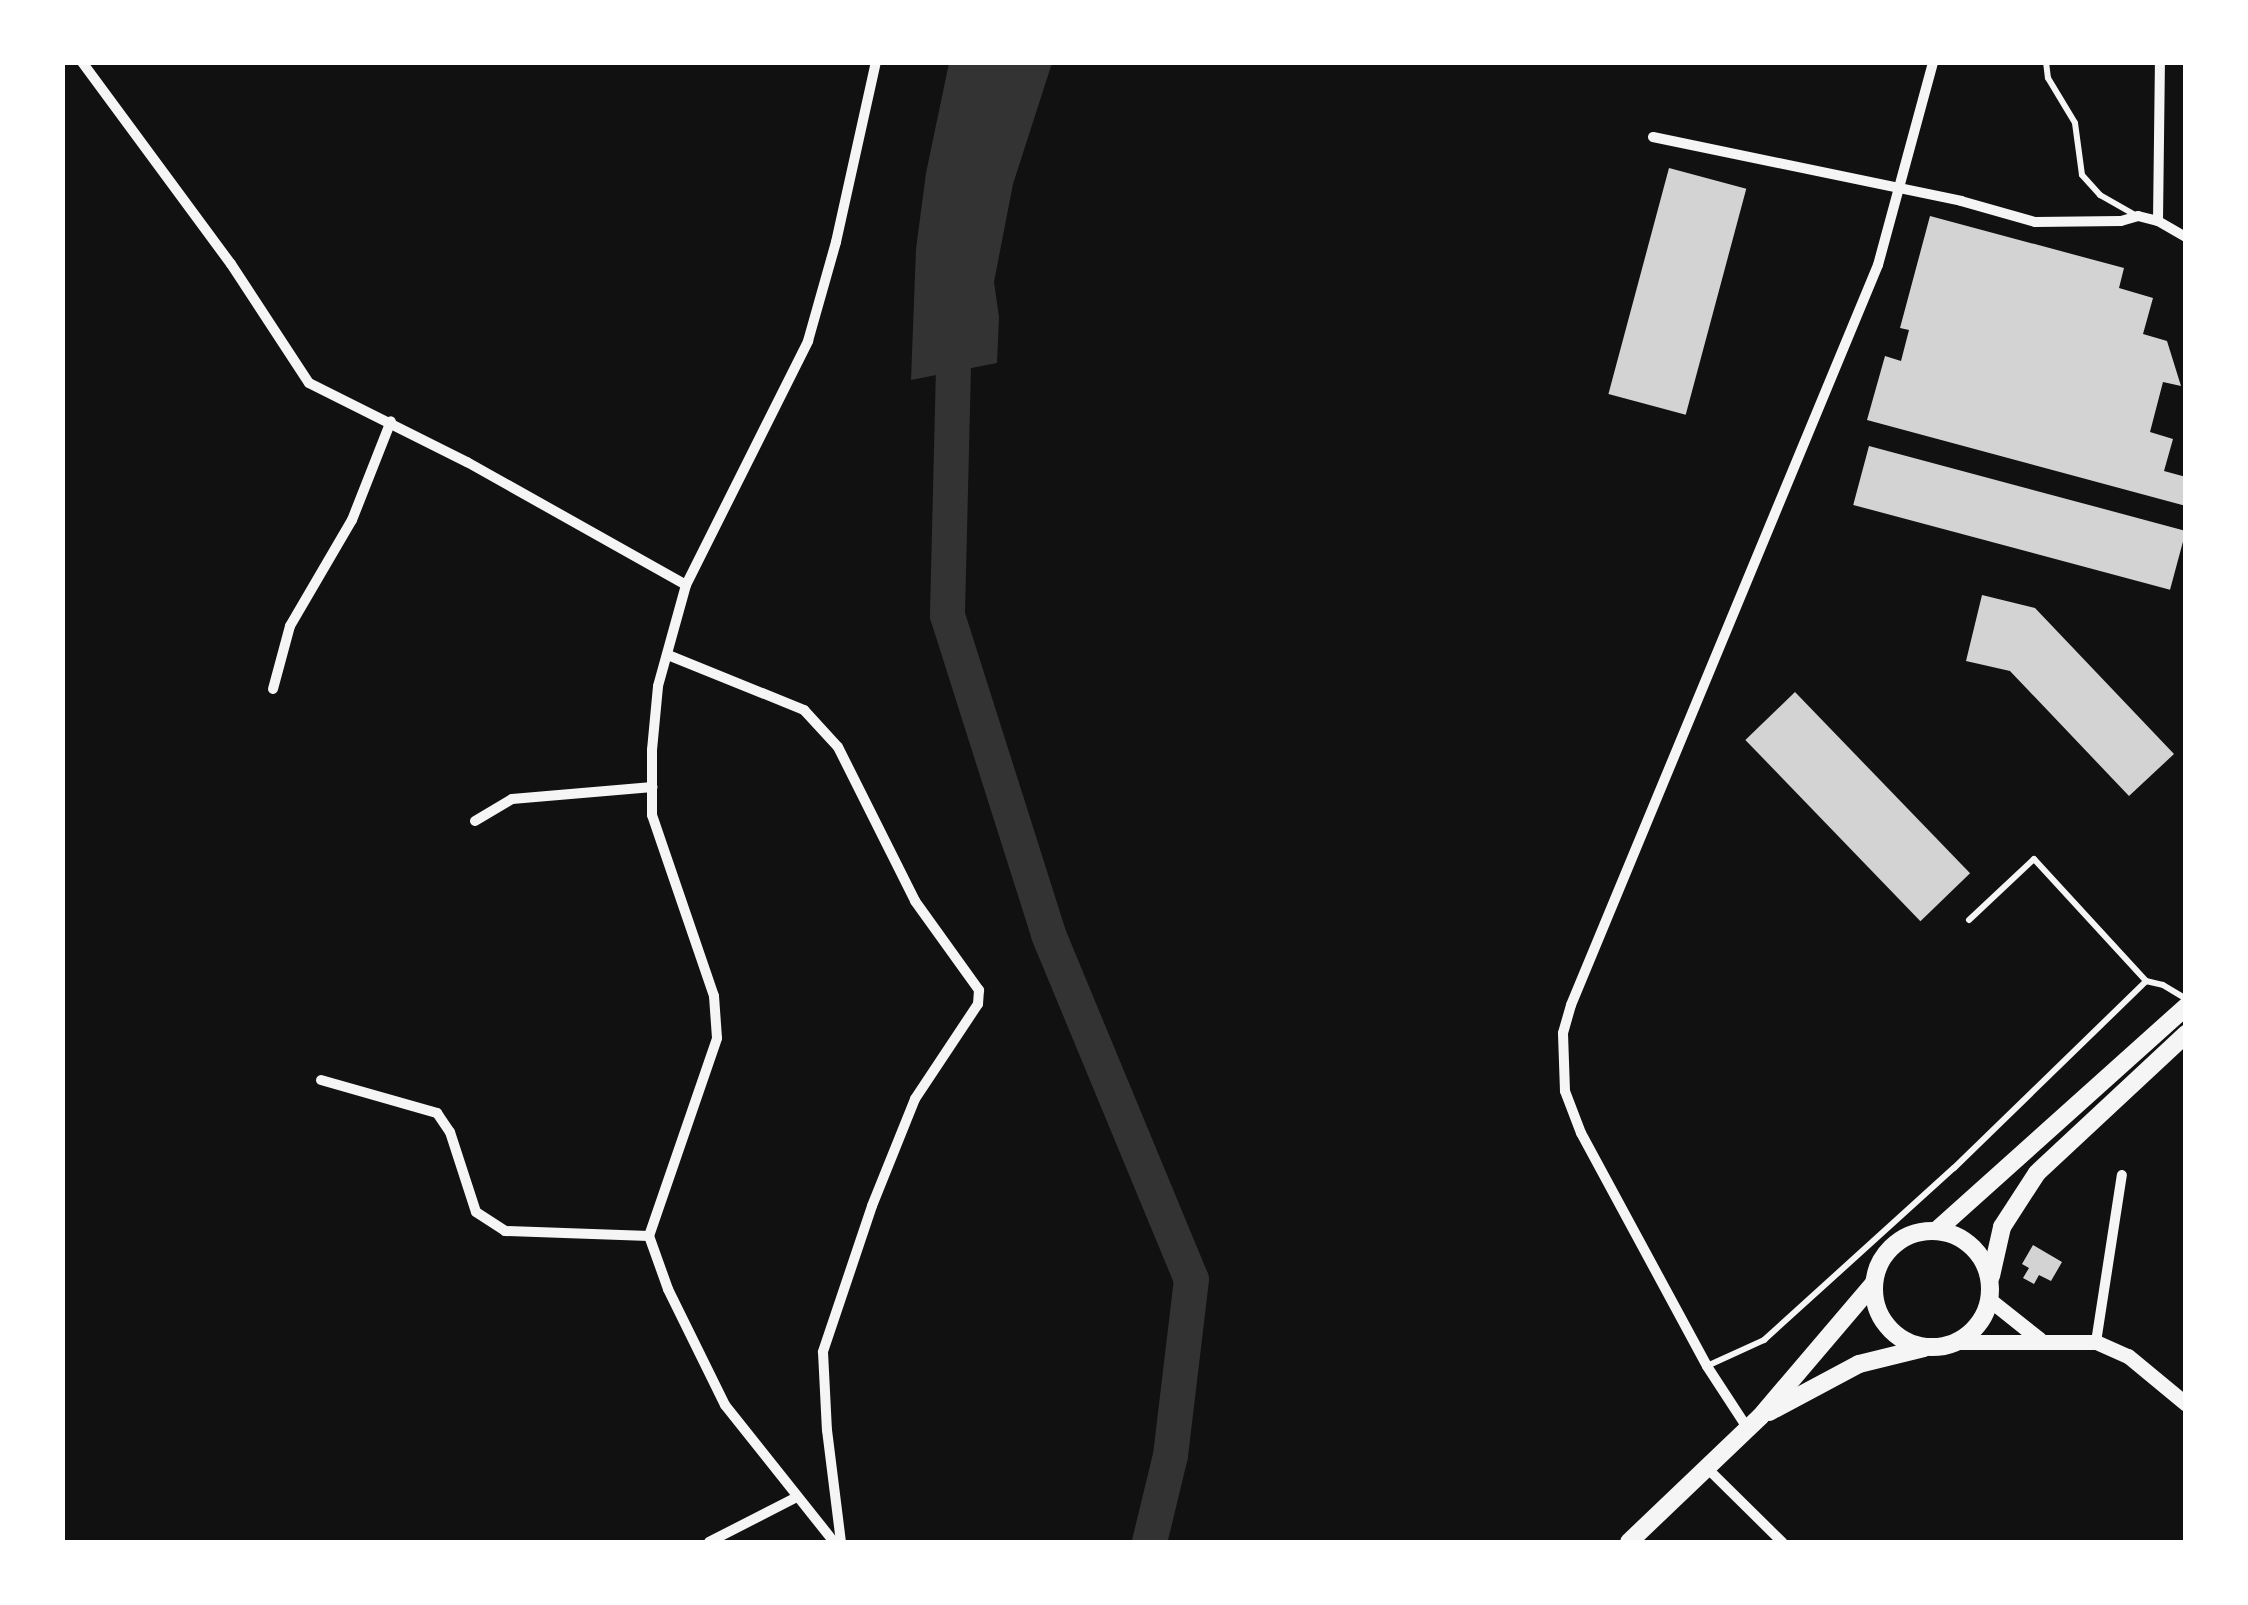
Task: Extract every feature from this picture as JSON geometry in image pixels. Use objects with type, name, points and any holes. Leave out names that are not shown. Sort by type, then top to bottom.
[{"type":"main road","points":[[1629,1542],[1754,1423],[1874,1283],[1882,1260],[1898,1241],[1936,1231],[2186,1007]]},
{"type":"main road","points":[[1754,1423],[1859,1364],[1957,1342],[1984,1318],[2002,1227],[2037,1173],[2186,1034]]},
{"type":"main road","points":[[1936,1231],[1959,1237],[1974,1248],[1990,1291]]},
{"type":"main road","points":[[1874,1283],[1876,1306],[1888,1327],[1906,1342],[1929,1347]]},
{"type":"street","points":[[82,62],[231,264],[309,383],[391,421],[686,585]]},
{"type":"street","points":[[838,1542],[725,1404],[668,1289],[648,1236],[716,1038],[714,996],[662,849],[652,815],[652,787],[658,686],[686,585],[808,341],[836,242],[876,62]]},
{"type":"street","points":[[1754,1423],[1707,1366],[1573,1115],[1561,1064],[1563,1033],[1570,1005],[1878,266],[1902,191],[1933,62]]},
{"type":"street","points":[[2158,221],[2160,62]]},
{"type":"street","points":[[1653,137],[1962,201],[2035,222],[2121,222],[2138,216],[2158,221],[2186,237]]},
{"type":"street","points":[[273,689],[290,626],[352,520],[391,421]]},
{"type":"street","points":[[668,655],[804,710],[838,747],[915,900],[979,990],[978,1004],[915,1099],[872,1206],[823,1352],[838,1542]]},
{"type":"street","points":[[475,821],[512,799],[652,787]]},
{"type":"street","points":[[321,1080],[437,1112],[450,1132],[476,1212],[505,1231],[648,1236]]},
{"type":"street","points":[[2096,1342],[2122,1175]]},
{"type":"street","points":[[1990,1291],[2039,1339]]},
{"type":"street","points":[[1957,1342],[2096,1342],[2128,1356],[2186,1404]]},
{"type":"street","points":[[1706,1468],[1782,1542]]},
{"type":"street","points":[[709,1542],[798,1496]]},
{"type":"lane","points":[[2046,62],[2048,78],[2075,123],[2082,176],[2100,194],[2138,216]]},
{"type":"lane","points":[[1968,920],[2034,859],[2146,982],[2163,984],[2186,999]]},
{"type":"lane","points":[[1707,1366],[1764,1340],[1954,1168],[2146,982]]},
{"type":"shaded area","points":[[949,63],[1052,63],[1013,184],[994,282],[999,317],[997,363],[911,380],[916,249],[926,173]]},
{"type":"building","points":[[1669,168],[1746,189],[1686,415],[1608,394]]},
{"type":"building","points":[[1930,216],[2124,268],[2119,288],[2153,298],[2143,334],[2167,341],[2181,386],[2163,382],[2150,432],[2173,439],[2164,471],[2186,477],[2186,506],[1867,420],[1885,356],[1901,361],[1909,330],[1900,328]]},
{"type":"building","points":[[1869,446],[2186,531],[2170,590],[1853,505]]},
{"type":"building","points":[[1982,595],[2035,608],[2174,754],[2129,796],[2010,671],[1966,661]]},
{"type":"building","points":[[1795,692],[1970,873],[1920,921],[1745,740]]},
{"type":"building","points":[[2033,1245],[2062,1262],[2051,1281],[2039,1275],[2034,1284],[2023,1278],[2029,1268],[2022,1264]]},
{"type":"waterway","points":[[954,326],[947,615],[1048,934],[1191,1279],[1170,1455],[1149,1542]]}]
